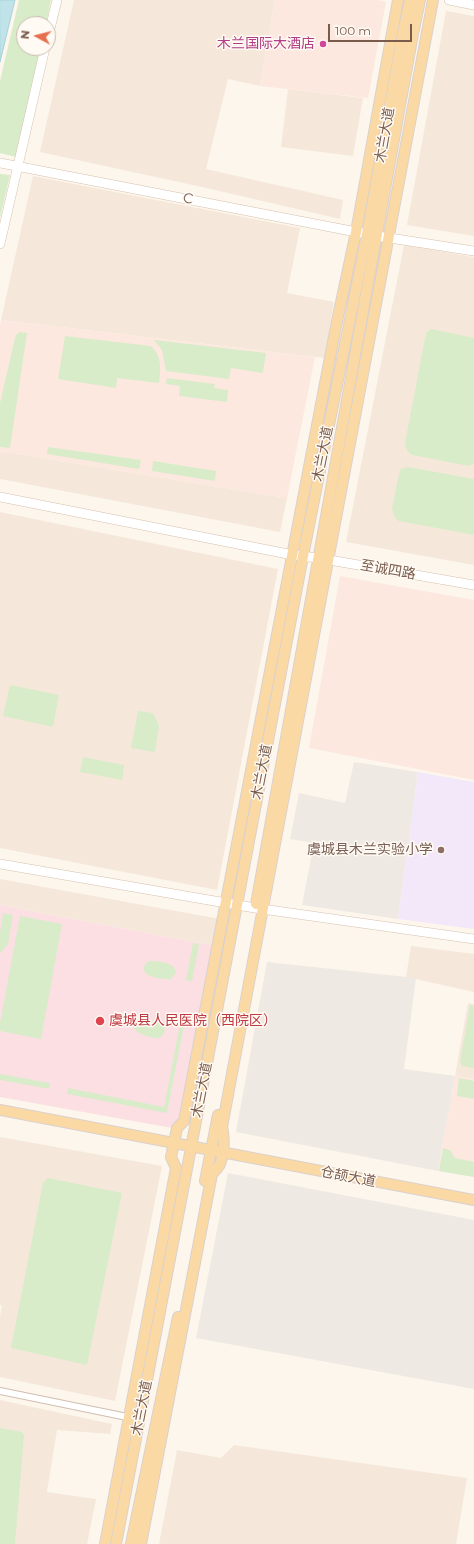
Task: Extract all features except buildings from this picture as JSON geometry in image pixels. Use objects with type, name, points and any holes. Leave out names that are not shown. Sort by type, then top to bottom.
[{"type":"main road","points":[[104,1544],[176,1168],[172,1156],[177,1128],[184,1121],[226,903],[298,556],[336,326],[356,232],[398,0]]},
{"type":"main road","name":"木兰大道","points":[[131,1544],[259,909],[372,235],[403,32],[410,0]]},
{"type":"main road","name":"木兰大道","points":[[116,1544],[238,905],[298,556],[372,235],[420,0]]},
{"type":"main road","points":[[141,1544],[212,1174],[219,1166],[225,1138],[222,1127],[259,909],[329,560],[433,0]]},
{"type":"main road","points":[[0,1105],[175,1141]]},
{"type":"main road","points":[[0,1110],[222,1150]]},
{"type":"main road","name":"仓颉大道","points":[[222,1150],[474,1194]]},
{"type":"main road","name":"仓颉大道","points":[[222,1150],[474,1200]]},
{"type":"street","points":[[53,16],[56,0]]},
{"type":"street","points":[[449,0],[474,5]]},
{"type":"street","points":[[0,244],[43,56]]},
{"type":"street","name":"C","points":[[0,163],[372,235],[474,251]]},
{"type":"street","name":"至诚四路","points":[[0,497],[298,556],[318,558],[474,585]]},
{"type":"street","points":[[0,864],[259,909],[474,940]]},
{"type":"street","points":[[0,1391],[140,1420]]},
{"type":"shaded area","points":[[74,0],[275,0],[260,86],[228,79],[206,169],[343,200],[340,219],[40,152]]},
{"type":"shaded area","name":"木兰国际大酒店","points":[[275,0],[378,0],[386,2],[368,98],[260,86]]},
{"type":"shaded area","points":[[446,11],[474,16],[474,236],[407,225]]},
{"type":"shaded area","points":[[288,89],[363,98],[353,156],[281,147]]},
{"type":"shaded area","points":[[33,176],[300,228],[287,293],[334,302],[324,358],[1,320]]},
{"type":"shaded area","points":[[404,245],[474,257],[474,565],[346,542]]},
{"type":"shaded area","points":[[1,320],[315,357],[287,498],[0,451]]},
{"type":"shaded area","points":[[0,451],[287,498],[280,532],[0,479]]},
{"type":"shaded area","points":[[0,512],[278,569],[217,890],[0,848]]},
{"type":"shaded area","points":[[340,576],[474,600],[474,780],[309,748]]},
{"type":"shaded area","points":[[354,762],[418,772],[398,919],[302,905],[314,843],[290,839],[299,793],[345,803]]},
{"type":"shaded area","name":"虞城县木兰实验小学","points":[[418,772],[474,782],[474,929],[398,919]]},
{"type":"shaded area","points":[[0,879],[220,919],[215,946],[0,905]]},
{"type":"shaded area","name":"虞城县人民医院（西院区）","points":[[0,905],[215,946],[181,1121],[172,1128],[0,1097]]},
{"type":"shaded area","points":[[411,946],[474,954],[474,992],[406,977]]},
{"type":"shaded area","points":[[267,962],[416,978],[404,1069],[455,1076],[438,1171],[236,1132]]},
{"type":"shaded area","points":[[468,1003],[474,1004],[474,1079],[455,1076]]},
{"type":"shaded area","points":[[455,1076],[474,1079],[474,1177],[438,1171]]},
{"type":"shaded area","points":[[0,1137],[162,1166],[115,1401],[0,1377],[0,1316],[2,1306],[0,1305]]},
{"type":"shaded area","points":[[228,1173],[474,1220],[474,1389],[196,1338]]},
{"type":"shaded area","points":[[0,1400],[112,1424],[110,1434],[57,1430],[47,1492],[96,1499],[87,1544],[0,1544]]},
{"type":"shaded area","points":[[234,1445],[467,1478],[456,1544],[159,1544],[177,1450],[221,1458]]},
{"type":"green space","points":[[19,0],[51,0],[48,16],[16,16],[16,56],[39,56],[16,157],[0,153],[0,81]]},
{"type":"green space","points":[[0,174],[10,175],[0,218]]},
{"type":"green space","points":[[431,329],[474,338],[474,463],[469,466],[412,455],[406,447],[405,443],[426,333]]},
{"type":"green space","points":[[19,332],[27,333],[10,448],[0,447],[0,403],[15,338]]},
{"type":"green space","points":[[65,336],[151,346],[159,358],[159,383],[117,378],[116,388],[58,379]]},
{"type":"green space","points":[[154,340],[266,353],[263,373],[231,368],[229,379],[166,371],[162,350]]},
{"type":"green space","points":[[167,378],[215,384],[214,388],[228,390],[227,402],[179,396],[180,386],[166,384]]},
{"type":"green space","points":[[48,447],[141,460],[139,469],[47,454]]},
{"type":"green space","points":[[153,461],[216,471],[215,481],[152,471]]},
{"type":"green space","points":[[408,467],[474,479],[474,535],[399,521],[395,518],[392,509],[399,474],[401,469]]},
{"type":"green space","points":[[10,685],[59,695],[53,727],[3,716]]},
{"type":"green space","points":[[138,711],[153,713],[159,726],[155,752],[131,748]]},
{"type":"green space","points":[[83,757],[124,765],[122,780],[80,772]]},
{"type":"green space","points":[[3,913],[13,915],[8,944],[0,953],[0,933]]},
{"type":"green space","points":[[20,916],[62,924],[41,1039],[0,1031],[0,1023]]},
{"type":"green space","points":[[193,943],[199,944],[192,981],[186,980]]},
{"type":"green space","points":[[149,961],[170,964],[175,969],[176,973],[170,980],[155,978],[148,975],[145,972],[144,966]]},
{"type":"green space","points":[[470,1005],[474,1006],[474,1068],[462,1066],[460,1062]]},
{"type":"green space","points":[[139,1019],[161,1023],[165,1027],[163,1035],[159,1038],[155,1038],[139,1033],[133,1027],[134,1023]]},
{"type":"green space","points":[[180,1024],[184,1025],[167,1113],[67,1094],[68,1088],[164,1107]]},
{"type":"green space","points":[[0,1074],[50,1083],[49,1089],[0,1080]]},
{"type":"green space","points":[[459,1078],[474,1081],[474,1099],[457,1096]]},
{"type":"green space","points":[[443,1148],[450,1150],[455,1158],[474,1162],[474,1177],[439,1171]]},
{"type":"green space","points":[[48,1178],[122,1193],[87,1365],[11,1348],[43,1183]]},
{"type":"green space","points":[[0,1428],[22,1432],[24,1435],[15,1544],[0,1544]]},
{"type":"water","points":[[0,0],[15,0],[0,62]]},
{"type":"place","name":"木兰国际大酒店","points":[[323,44]]},
{"type":"place","name":"虞城县木兰实验小学","points":[[441,850]]},
{"type":"place","name":"虞城县人民医院（西院区）","points":[[100,1021]]}]
